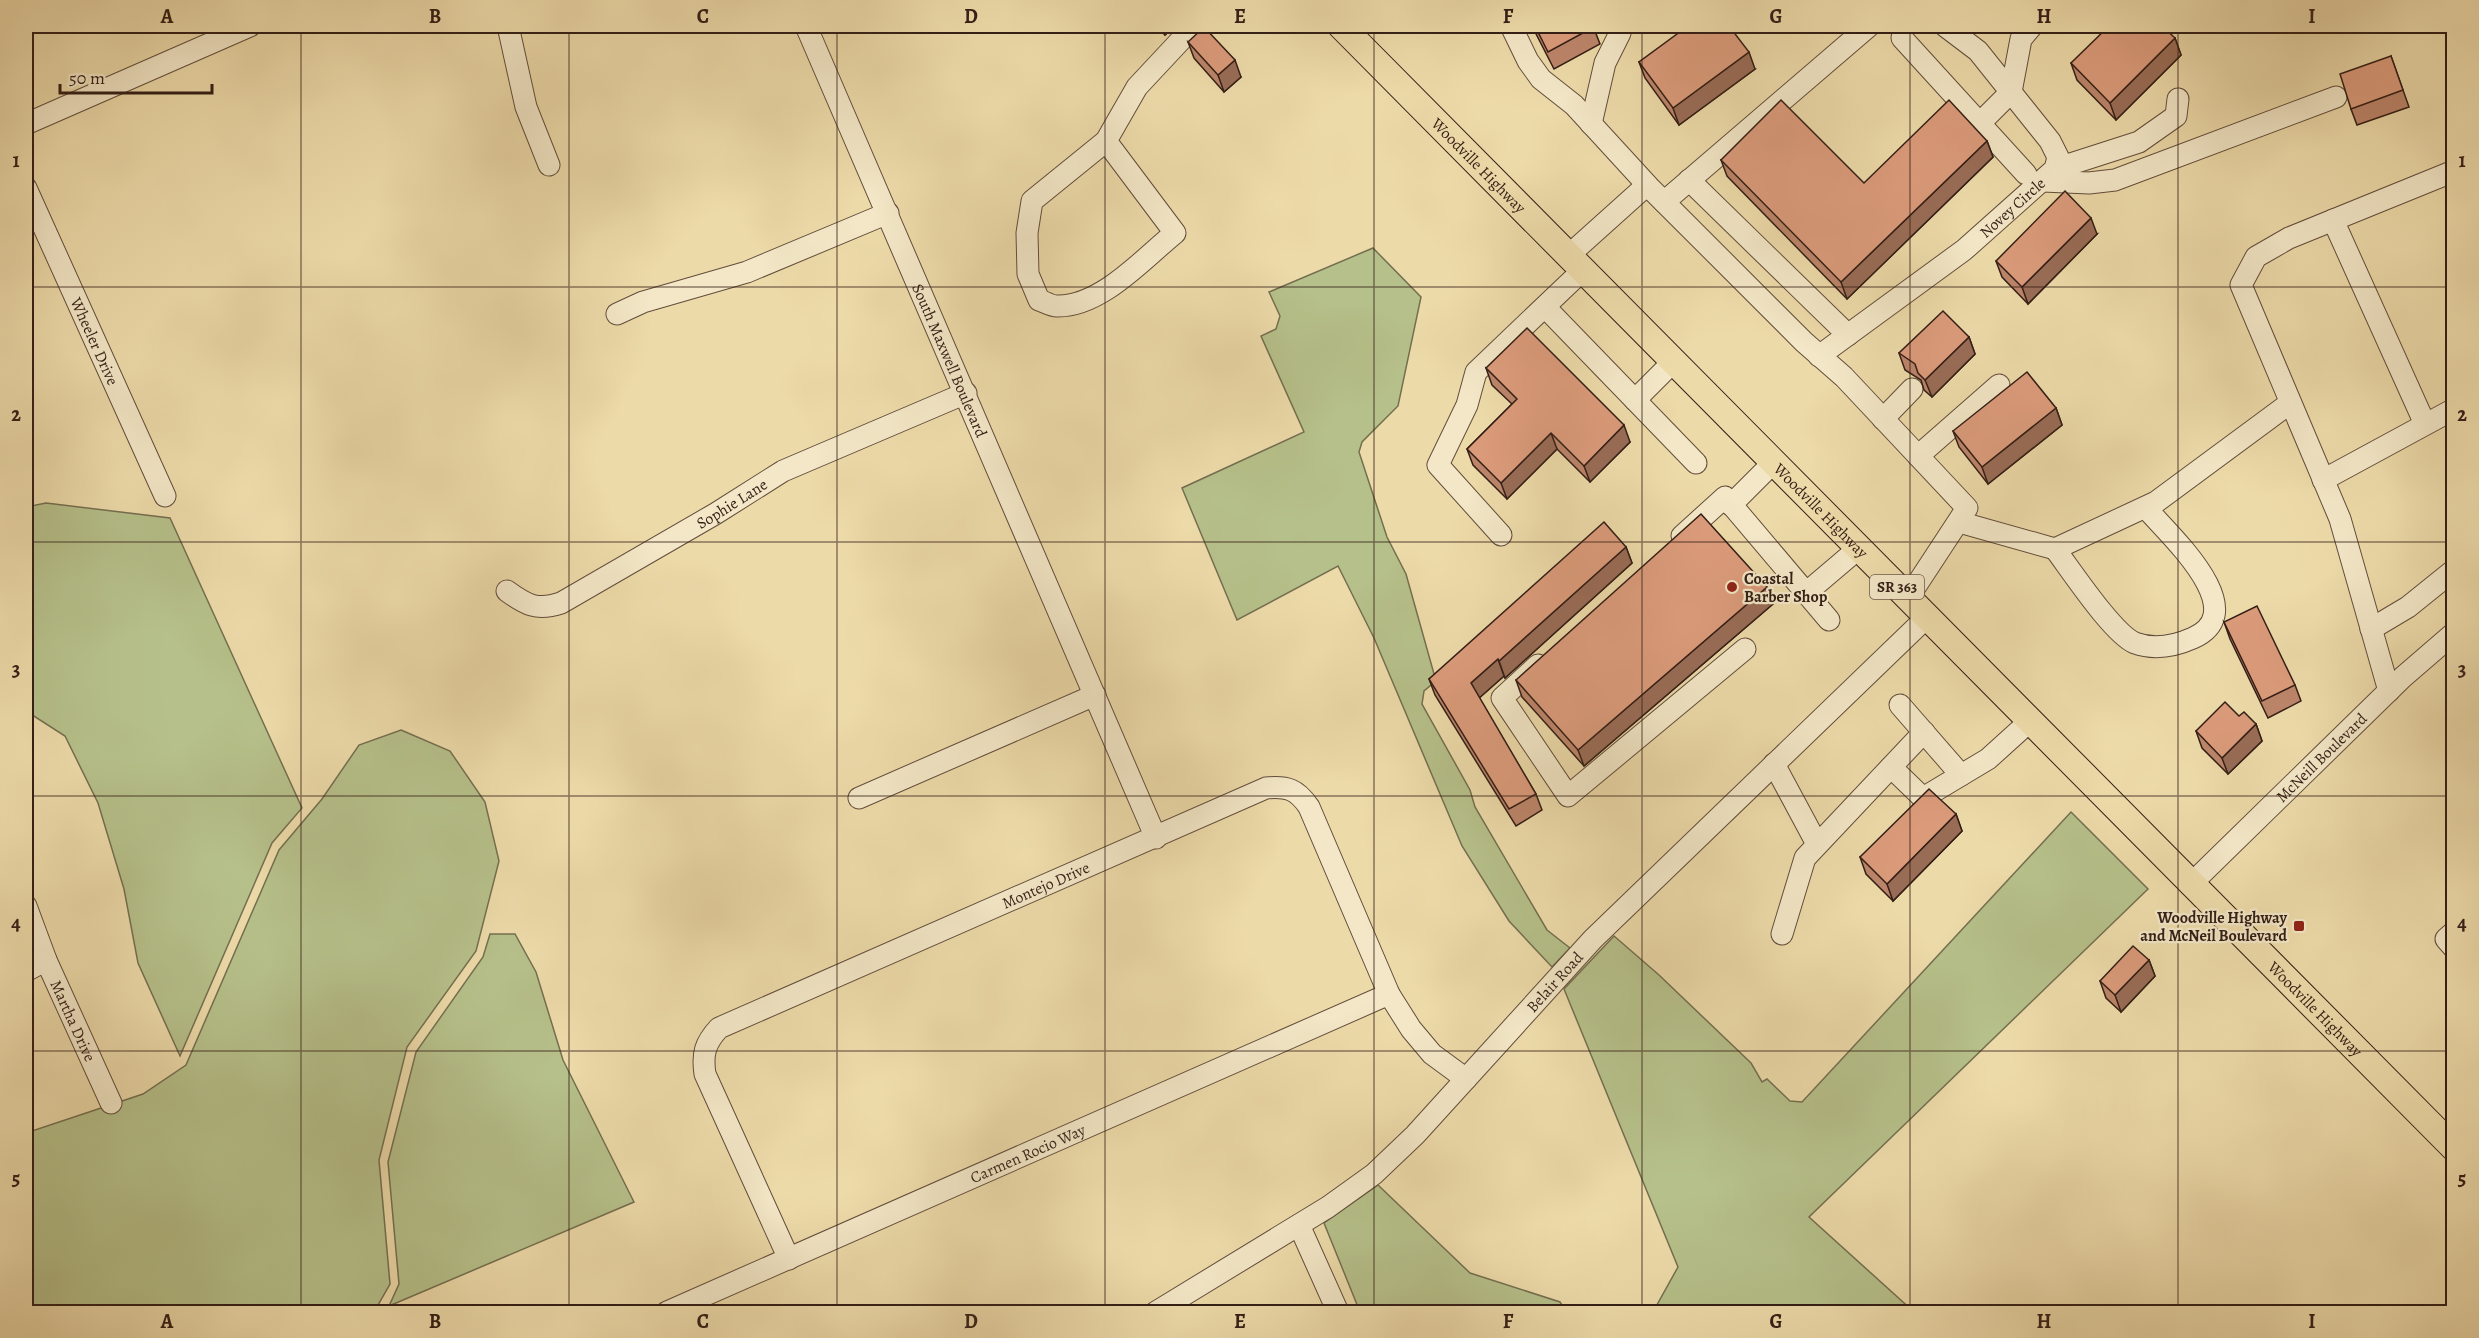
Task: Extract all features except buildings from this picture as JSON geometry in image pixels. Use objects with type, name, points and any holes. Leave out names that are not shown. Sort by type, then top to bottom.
[{"type":"main road","name":"Woodville Highway","points":[[1341,26],[2190,885],[2454,1148]]},
{"type":"street","points":[[26,124],[250,26]]},
{"type":"street","points":[[508,26],[526,107],[549,165]]},
{"type":"street","name":"South Maxwell Boulevard","points":[[806,26],[1156,838]]},
{"type":"street","points":[[1106,141],[1176,233],[1120,282],[1079,302],[1056,307],[1039,300],[1028,274],[1027,233],[1032,201],[1106,141],[1137,87],[1194,26]]},
{"type":"street","points":[[1511,26],[1528,61],[1541,80],[1574,105],[1647,184],[1883,419],[1967,508],[1908,598]]},
{"type":"street","points":[[1591,124],[1605,63],[1620,33],[1616,26]]},
{"type":"street","points":[[1664,201],[1869,26]]},
{"type":"street","name":"Novey Circle","points":[[1819,356],[1964,250],[2058,157],[2050,141],[1978,51],[1945,26]]},
{"type":"street","points":[[1980,123],[2011,92],[2021,39],[2032,26]]},
{"type":"street","points":[[1902,38],[1980,123],[2041,174],[2079,184],[2115,180],[2336,97]]},
{"type":"street","points":[[2041,174],[2139,142],[2176,116],[2178,99]]},
{"type":"street","points":[[2389,691],[2340,519],[2241,285],[2256,256],[2289,238],[2454,171]]},
{"type":"street","points":[[1689,180],[1848,335]]},
{"type":"street","points":[[1501,535],[1438,465],[1467,405],[1476,372],[1545,307],[1576,262],[1647,184]]},
{"type":"street","name":"Wheeler Drive","points":[[26,188],[165,496]]},
{"type":"street","points":[[617,314],[643,302],[747,272],[888,213]]},
{"type":"street","points":[[2333,220],[2425,424]]},
{"type":"street","points":[[1775,313],[1800,289]]},
{"type":"street","points":[[1545,307],[1696,463]]},
{"type":"street","points":[[1635,400],[1674,361]]},
{"type":"street","points":[[1918,456],[1999,385]]},
{"type":"street","points":[[1883,419],[1912,389]]},
{"type":"street","name":"Sophie Lane","points":[[507,591],[525,605],[535,607],[561,603],[715,514],[783,471],[966,393]]},
{"type":"street","points":[[2055,549],[2157,502],[2290,403]]},
{"type":"street","points":[[2323,480],[2425,424],[2450,417]]},
{"type":"street","points":[[1731,505],[1774,462]]},
{"type":"street","points":[[1671,546],[1725,497],[1829,620]]},
{"type":"street","points":[[1959,522],[2055,549],[2117,629],[2134,642],[2155,647],[2176,645],[2199,635],[2212,625],[2215,613],[2211,587],[2145,508]]},
{"type":"street","points":[[1806,593],[1859,549]]},
{"type":"street","points":[[2371,629],[2408,607],[2454,570]]},
{"type":"street","name":"Belair Road","points":[[1156,1312],[1299,1225],[1374,1174],[1415,1135],[1593,939],[1927,617]]},
{"type":"street","name":"McNeill Boulevard","points":[[2190,885],[2389,691],[2454,633]]},
{"type":"street","points":[[1555,650],[1502,698],[1568,796],[1745,649]]},
{"type":"street","points":[[859,798],[1095,695]]},
{"type":"street","points":[[1900,705],[1961,775]]},
{"type":"street","points":[[1891,767],[1923,798],[1988,759],[2030,721]]},
{"type":"street","points":[[1782,934],[1804,858],[1924,732]]},
{"type":"street","points":[[1774,764],[1817,844]]},
{"type":"street","name":"Montejo Drive","points":[[789,1259],[705,1074],[702,1055],[708,1040],[719,1028],[1266,788],[1285,786],[1300,793],[1309,807],[1389,994],[1411,1029],[1432,1054],[1466,1079]]},
{"type":"street","name":"Martha Drive","points":[[26,906],[46,960],[111,1103]]},
{"type":"street","points":[[2454,932],[2446,939],[2454,948]]},
{"type":"street","points":[[26,971],[46,960]]},
{"type":"street","name":"Carmen Rocio Way","points":[[667,1312],[1389,994]]},
{"type":"street","points":[[1299,1225],[1338,1312]]},
{"type":"green space","points":[[1373,248],[1421,297],[1398,406],[1362,442],[1359,452],[1387,537],[1406,574],[1436,681],[1424,691],[1422,704],[1470,790],[1475,807],[1547,930],[1570,948],[1552,967],[1509,921],[1462,846],[1374,638],[1338,566],[1237,620],[1182,488],[1304,432],[1261,336],[1276,329],[1280,316],[1269,292]]},
{"type":"green space","points":[[46,503],[170,518],[302,808],[272,843],[180,1056],[138,963],[124,889],[98,803],[65,736],[26,711],[26,507]]},
{"type":"green space","points":[[401,730],[450,751],[485,802],[499,861],[476,951],[407,1047],[379,1160],[390,1284],[374,1312],[26,1312],[26,1133],[143,1094],[186,1065],[279,850],[322,799],[359,745]]},
{"type":"green space","points":[[2071,812],[2148,889],[1809,1217],[1914,1312],[1653,1312],[1678,1267],[1564,989],[1614,936],[1659,975],[1751,1063],[1762,1082],[1767,1079],[1790,1101],[1802,1102]]},
{"type":"green space","points":[[490,934],[515,934],[536,972],[563,1060],[634,1202],[389,1306],[399,1284],[388,1162],[416,1052],[483,957]]},
{"type":"green space","points":[[1378,1185],[1470,1273],[1560,1302],[1566,1312],[1360,1312],[1324,1223]]},
{"type":"place","name":"Coastal Barber Shop","points":[[1732,587]]},
{"type":"place","name":"Woodville Highway and McNeil Boulevard","points":[[2299,926]]}]
